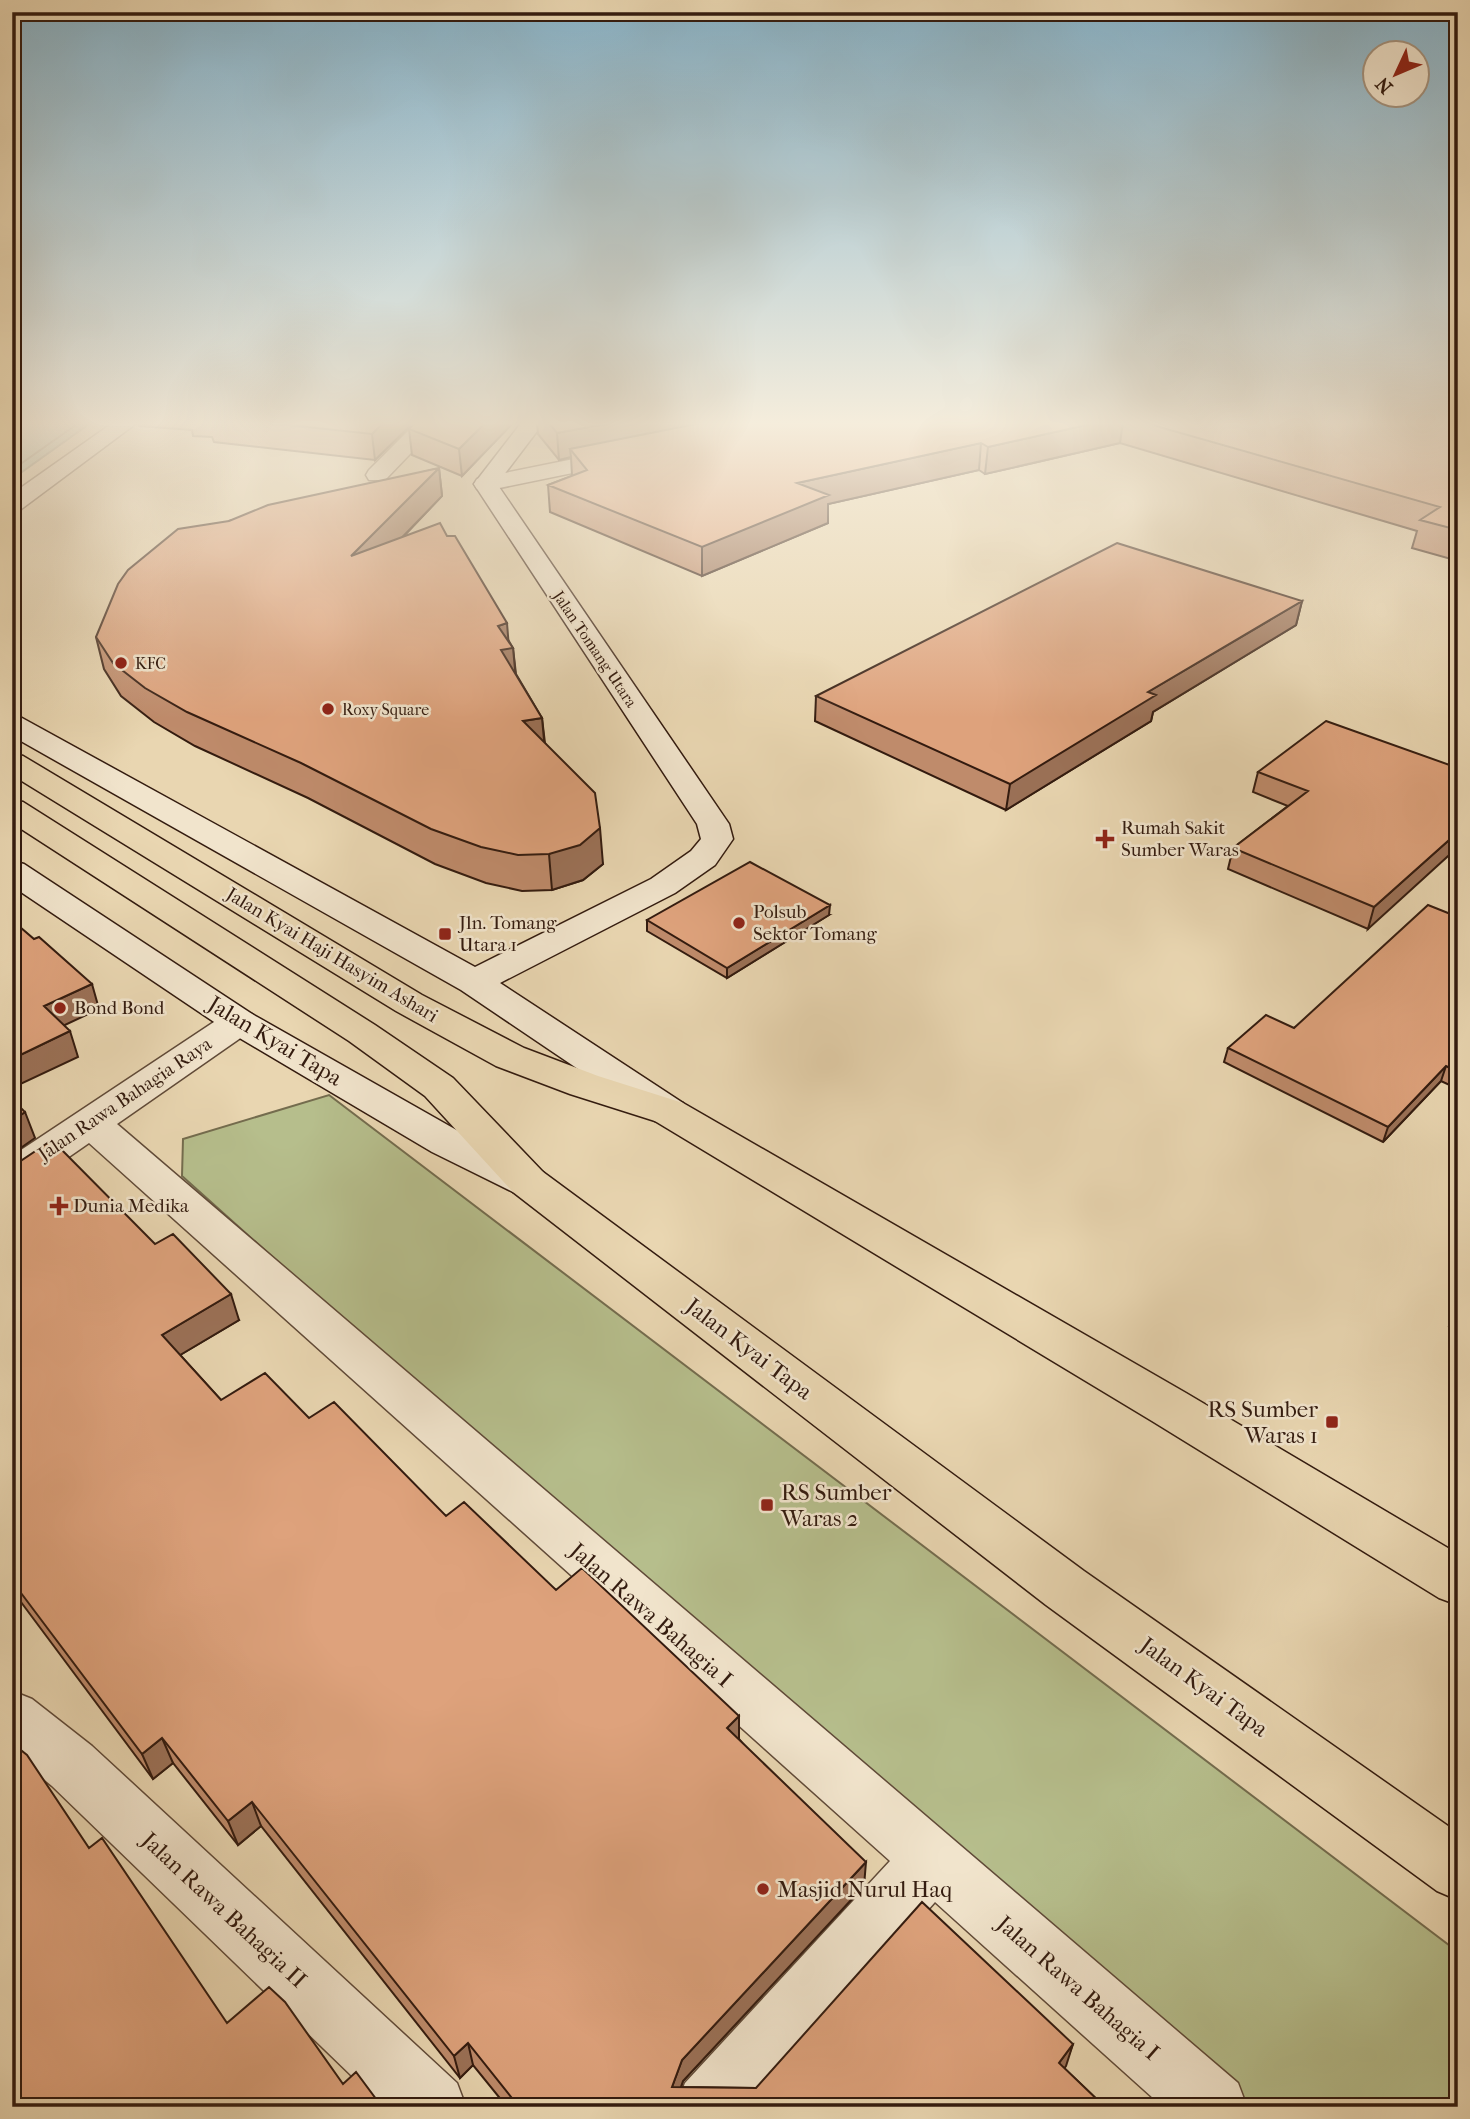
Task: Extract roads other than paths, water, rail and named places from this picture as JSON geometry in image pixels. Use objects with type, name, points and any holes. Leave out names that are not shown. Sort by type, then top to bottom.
[{"type":"main road","name":"Jalan Kyai Haji Hasyim Ashari","points":[[12,762],[409,1003],[510,1057],[584,1085],[669,1112]]},
{"type":"main road","points":[[12,809],[362,1032],[439,1087],[528,1182]]},
{"type":"main road","points":[[669,1112],[1458,1582]]},
{"type":"main road","name":"Jalan Kyai Tapa","points":[[528,1182],[1065,1588],[1458,1870]]},
{"type":"street","name":"Jalan Tomang Utara","points":[[474,982],[663,886],[703,858],[717,839],[713,824],[510,521]]},
{"type":"street","points":[[12,724],[474,982],[669,1112]]},
{"type":"street","name":"Jalan Kyai Tapa","points":[[12,871],[239,1021],[446,1142],[528,1182]]},
{"type":"street","name":"Jalan Rawa Bahagia Raya","points":[[12,1177],[239,1021]]},
{"type":"street","name":"Jalan Rawa Bahagia I","points":[[90,1122],[1213,2107]]},
{"type":"street","name":"Jalan Rawa Bahagia II","points":[[12,1718],[72,1766],[433,2107]]},
{"type":"street","points":[[709,2107],[931,1861]]},
{"type":"place","name":"KFC","points":[[121,663]]},
{"type":"place","name":"Roxy Square","points":[[328,709]]},
{"type":"place","name":"Rumah Sakit Sumber Waras","points":[[1105,839]]},
{"type":"place","name":"Polsub Sektor Tomang","points":[[739,923]]},
{"type":"place","name":"Jln. Tomang Utara 1","points":[[445,934]]},
{"type":"place","name":"Bond Bond","points":[[60,1008]]},
{"type":"place","name":"Dunia Medika","points":[[59,1206]]},
{"type":"place","name":"RS Sumber Waras 1","points":[[1332,1422]]},
{"type":"place","name":"RS Sumber Waras 2","points":[[767,1505]]},
{"type":"place","name":"Masjid Nurul Haq","points":[[763,1889]]}]
